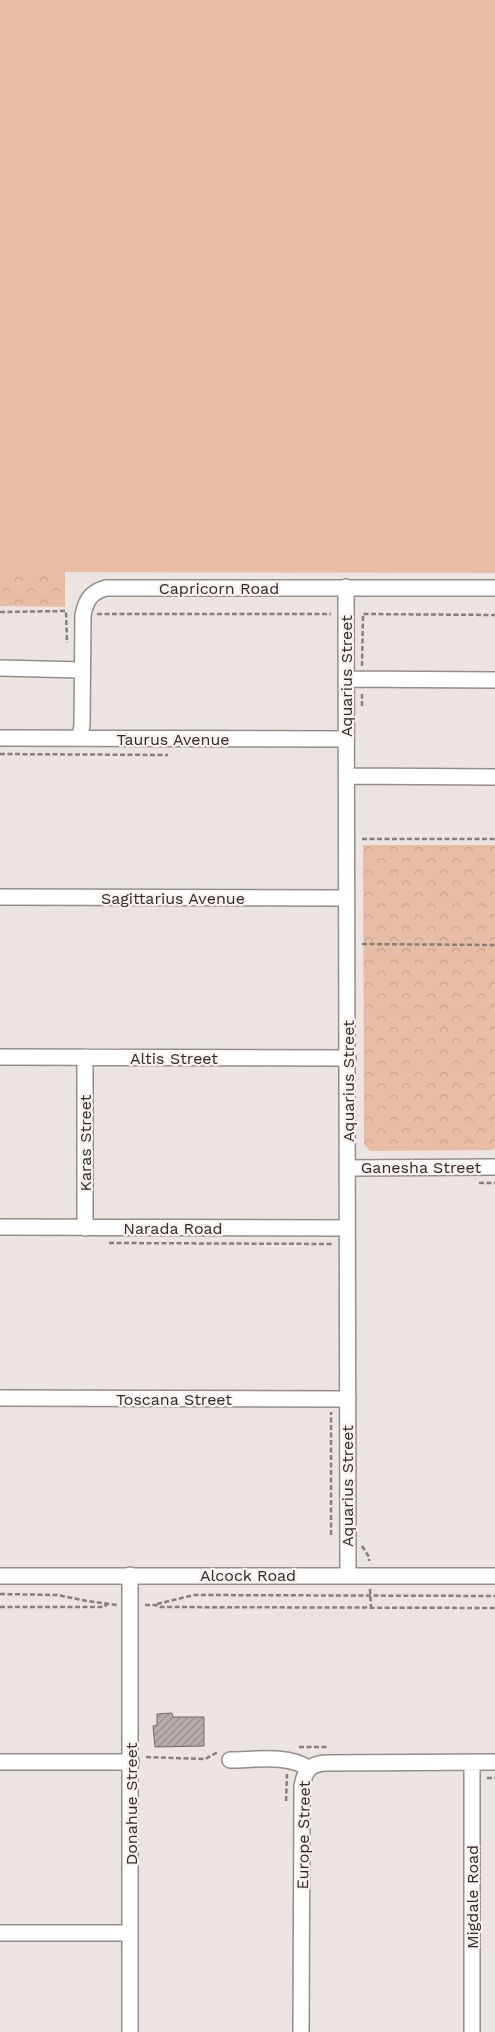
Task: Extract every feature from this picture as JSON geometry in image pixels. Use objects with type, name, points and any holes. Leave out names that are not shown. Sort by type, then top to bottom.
[{"type":"street","name":"Aquarius Street","points":[[346,587],[348,1576]]},
{"type":"street","name":"Capricorn Road","points":[[80,738],[82,724],[84,607],[87,599],[98,590],[106,588],[495,588]]},
{"type":"street","points":[[0,668],[82,670]]},
{"type":"street","points":[[346,679],[495,680]]},
{"type":"street","name":"Taurus Avenue","points":[[0,738],[346,740]]},
{"type":"street","points":[[347,776],[495,777]]},
{"type":"street","name":"Sagittarius Avenue","points":[[0,897],[346,898]]},
{"type":"street","name":"Altis Street","points":[[0,1056],[348,1058]]},
{"type":"street","name":"Karas Street","points":[[85,1057],[85,1228]]},
{"type":"street","name":"Ganesha Street","points":[[347,1168],[495,1167]]},
{"type":"street","name":"Narada Road","points":[[0,1228],[347,1228]]},
{"type":"street","name":"Toscana Street","points":[[0,1398],[348,1399]]},
{"type":"street","name":"Donahue Street","points":[[130,1575],[130,2032]]},
{"type":"street","name":"Alcock Road","points":[[0,1576],[495,1576]]},
{"type":"street","points":[[225,1755],[285,1760],[299,1763],[308,1768]]},
{"type":"street","points":[[0,1762],[131,1762]]},
{"type":"street","name":"Migdale Road","points":[[472,1762],[472,2032]]},
{"type":"street","name":"Europe Street","points":[[301,2032],[302,1787],[303,1776],[308,1768],[325,1763],[495,1762]]},
{"type":"street","points":[[0,1933],[130,1933]]},
{"type":"path","points":[[0,612],[66,610]]},
{"type":"path","points":[[98,614],[331,614]]},
{"type":"path","points":[[362,709],[363,614],[495,615]]},
{"type":"path","points":[[0,754],[176,754]]},
{"type":"path","points":[[362,830],[362,848]]},
{"type":"path","points":[[362,839],[495,839]]},
{"type":"path","points":[[362,936],[362,944],[495,945]]},
{"type":"path","points":[[109,1244],[332,1244]]},
{"type":"path","points":[[362,1545],[369,1557],[371,1608]]},
{"type":"path","points":[[0,1594],[58,1595],[107,1604],[104,1607],[0,1607]]},
{"type":"path","points":[[495,1596],[194,1595],[156,1605],[160,1607],[495,1608]]},
{"type":"path","points":[[146,1605],[146,1614]]},
{"type":"path","points":[[296,1747],[329,1747]]},
{"type":"path","points":[[146,1748],[146,1758],[205,1759],[225,1755]]},
{"type":"path","points":[[472,1778],[495,1778]]},
{"type":"path","points":[[286,1788],[302,1787]]},
{"type":"green space","points":[[0,0],[495,0],[495,573],[0,572]]},
{"type":"green space","points":[[0,572],[65,572],[65,607],[0,606]]},
{"type":"green space","points":[[363,845],[495,845],[495,1148],[493,1150],[370,1151],[364,1144]]},
{"type":"building","points":[[172,1713],[173,1717],[204,1717],[204,1746],[155,1747],[153,1726],[157,1725],[157,1714]]}]
